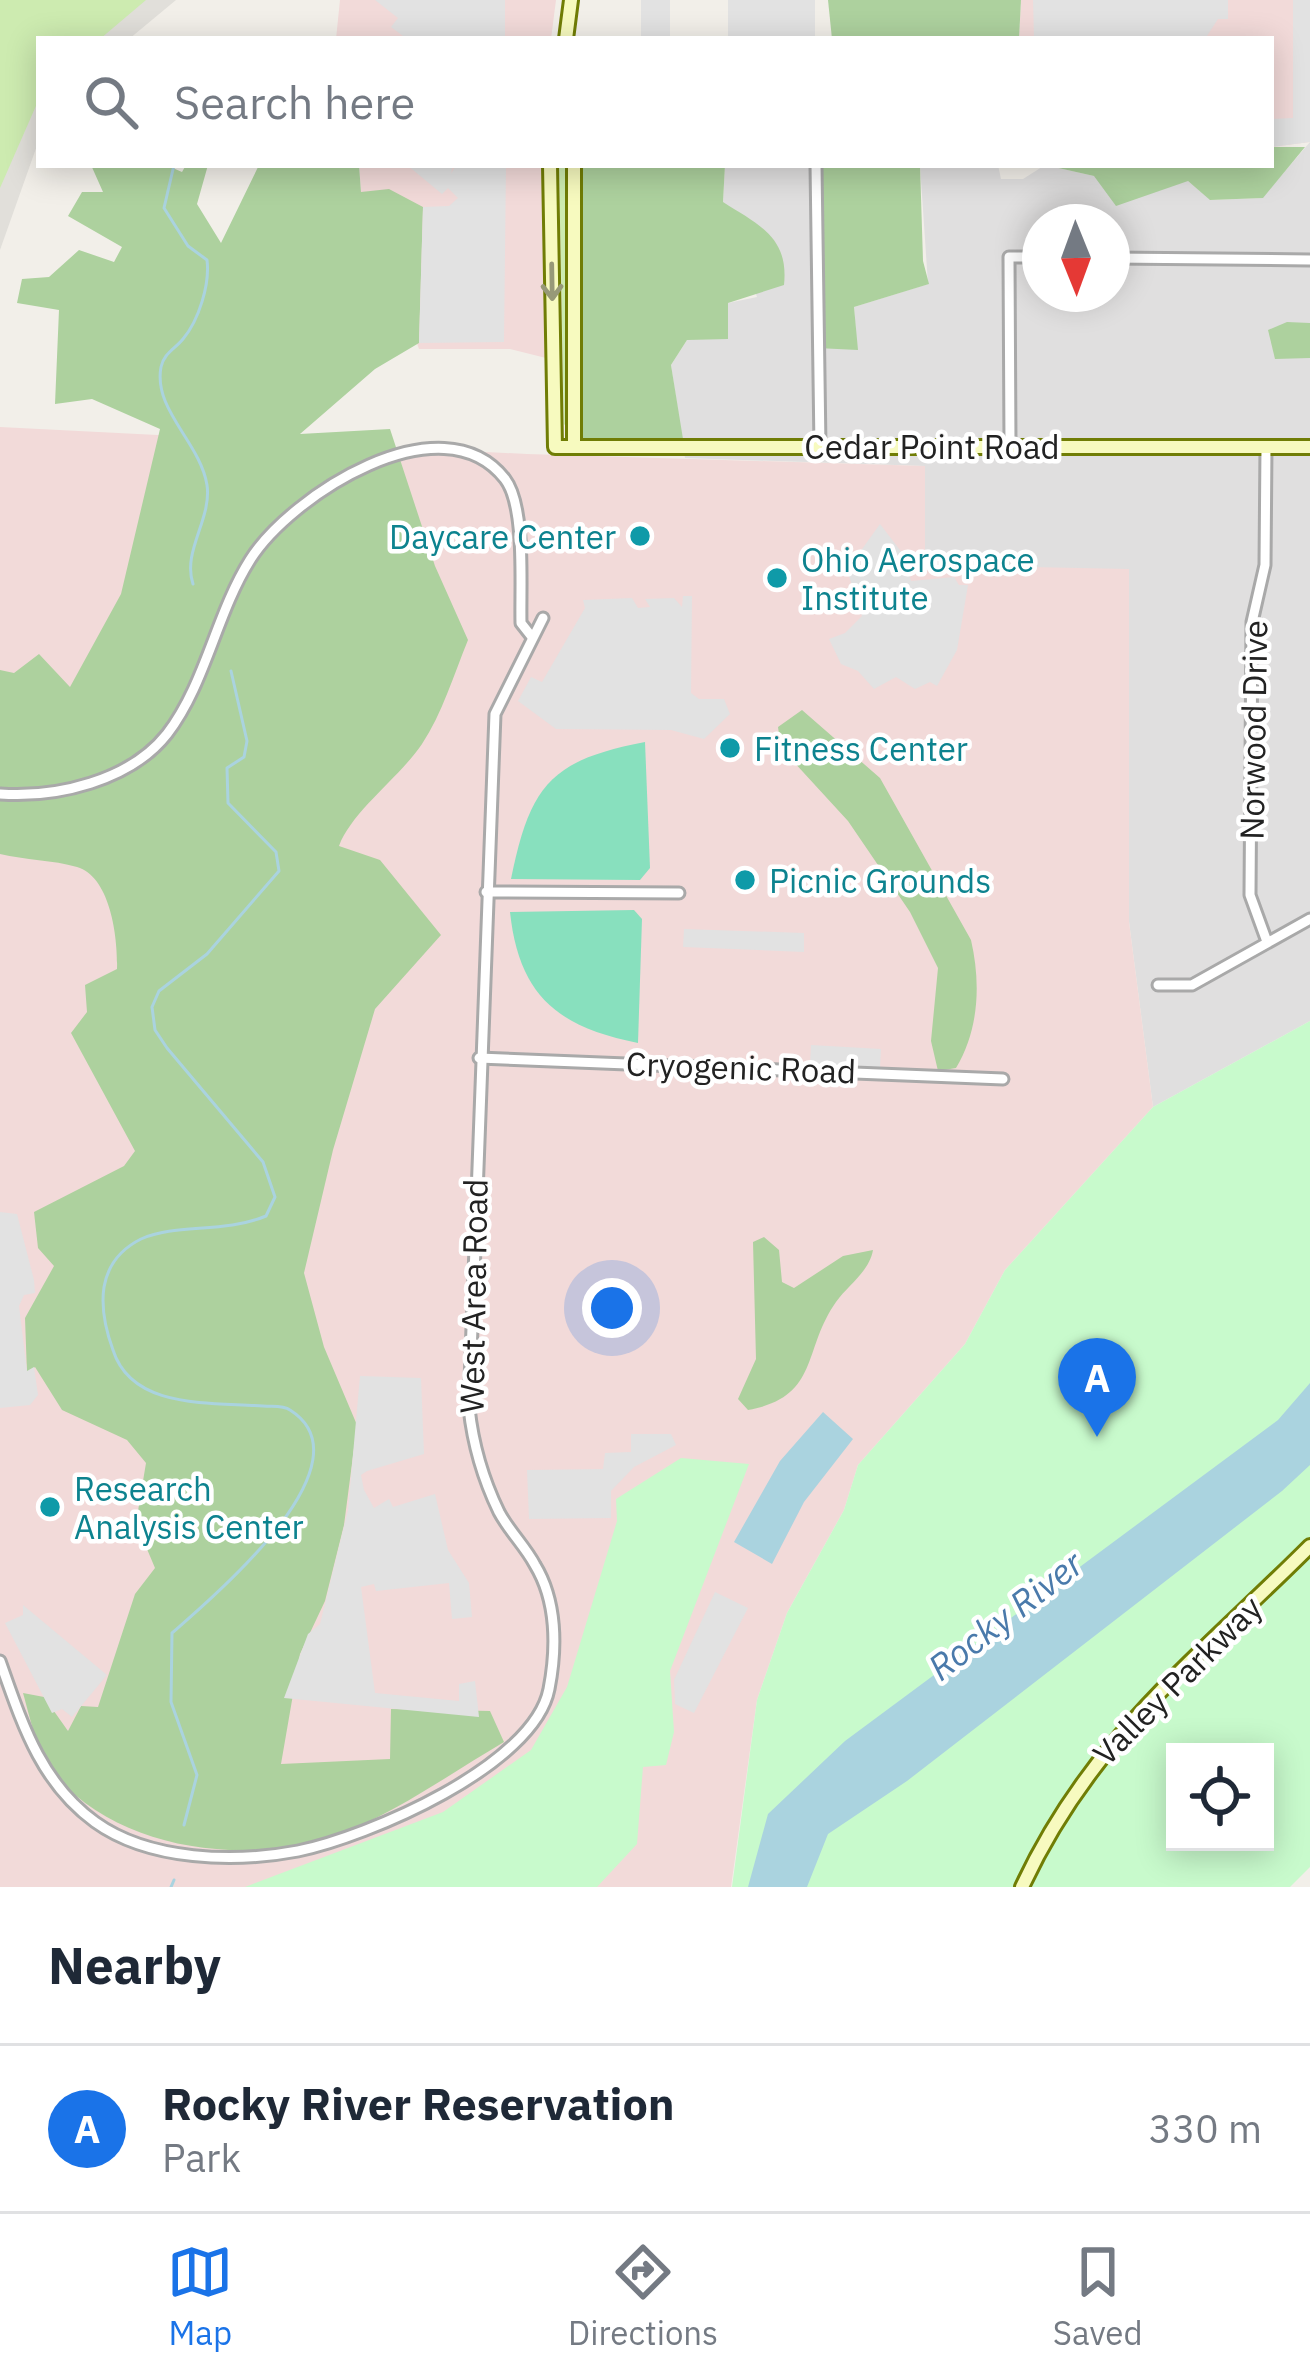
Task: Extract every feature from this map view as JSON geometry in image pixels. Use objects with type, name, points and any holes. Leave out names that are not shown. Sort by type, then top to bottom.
[{"type":"street","points":[[566,36],[572,0]]},
{"type":"street","name":"Cedar Point Road","points":[[550,168],[555,447],[1310,447]]},
{"type":"street","points":[[574,168],[574,447]]},
{"type":"street","points":[[816,168],[820,447]]},
{"type":"street","points":[[1010,446],[1009,257],[1022,257]]},
{"type":"street","points":[[1130,258],[1310,260]]},
{"type":"street","name":"Norwood Drive","points":[[1266,448],[1265,565],[1252,622],[1250,896],[1266,939]]},
{"type":"street","points":[[0,794],[61,791],[141,758],[167,734],[249,560],[283,517],[352,470],[424,452],[453,450],[482,457],[507,481],[517,507],[521,623],[532,637]]},
{"type":"street","name":"West Area Road","points":[[0,1661],[34,1753],[72,1802],[125,1838],[204,1856],[299,1851],[356,1833],[492,1763],[533,1720],[550,1679],[550,1599],[537,1567],[501,1516],[472,1440],[469,1408],[495,714],[543,618]]},
{"type":"street","points":[[486,892],[679,893]]},
{"type":"street","points":[[1158,985],[1192,985],[1266,939],[1310,919]]},
{"type":"street","name":"Cryogenic Road","points":[[479,1058],[1003,1079]]},
{"type":"street","name":"Valley Parkway","points":[[1022,1887],[1044,1838],[1094,1761],[1310,1546]]},
{"type":"shaded area","points":[[0,0],[176,0],[133,36],[36,36],[36,148],[0,250]]},
{"type":"shaded area","points":[[340,0],[556,0],[551,36],[336,36]]},
{"type":"shaded area","points":[[375,0],[505,0],[505,36],[403,36],[391,27],[398,18]]},
{"type":"shaded area","points":[[641,0],[670,0],[670,36],[641,36]]},
{"type":"shaded area","points":[[728,0],[815,0],[815,36],[728,36]]},
{"type":"shaded area","points":[[1021,0],[1310,0],[1310,142],[1274,147],[1274,36],[1019,36]]},
{"type":"shaded area","points":[[1033,0],[1228,0],[1228,19],[1218,19],[1207,36],[1034,36]]},
{"type":"shaded area","points":[[1293,0],[1310,0],[1310,142],[1274,147],[1274,119],[1293,118]]},
{"type":"shaded area","points":[[1310,142],[1310,1021],[1153,1107],[1129,922],[924,565],[925,466],[685,458],[671,365],[687,340],[728,303],[757,297],[723,202],[725,168],[817,168],[857,349],[854,307],[928,284],[920,168],[999,168],[1001,179],[1023,179],[1040,168],[1058,168],[1094,176],[1188,181],[1211,200],[1262,198]]},
{"type":"shaded area","points":[[359,168],[548,168],[550,359],[510,349],[419,349],[361,192]]},
{"type":"shaded area","points":[[411,168],[452,168],[451,174],[454,168],[506,168],[504,342],[419,343],[423,207],[449,206],[458,198],[448,188],[442,194]]},
{"type":"shaded area","points":[[0,427],[527,454],[925,466],[925,565],[1129,569],[1129,922],[1153,1107],[1005,1270],[965,1344],[858,1465],[844,1510],[787,1613],[757,1700],[731,1887],[0,1887]]},
{"type":"shaded area","points":[[880,524],[903,554],[911,581],[954,577],[959,585],[968,585],[957,650],[937,686],[930,682],[915,689],[896,677],[874,689],[858,671],[841,664],[829,639],[845,633],[862,616],[847,570]]},
{"type":"shaded area","points":[[683,596],[692,596],[691,693],[699,699],[724,699],[730,714],[704,739],[671,730],[556,729],[518,701],[531,677],[542,682],[585,608],[583,600],[632,598],[638,608],[650,607],[645,599],[674,598],[682,607]]},
{"type":"shaded area","points":[[684,929],[804,933],[804,952],[683,947]]},
{"type":"shaded area","points":[[811,1045],[881,1049],[880,1068],[810,1065]]},
{"type":"shaded area","points":[[0,1212],[17,1214],[34,1280],[35,1293],[24,1295],[19,1306],[27,1371],[34,1367],[38,1395],[30,1405],[0,1408]]},
{"type":"shaded area","points":[[360,1376],[421,1378],[424,1454],[367,1471],[361,1475],[364,1490],[374,1508],[389,1499],[393,1507],[435,1494],[448,1550],[469,1583],[472,1617],[452,1619],[449,1583],[376,1591],[374,1584],[361,1587],[375,1693],[459,1701],[459,1684],[475,1681],[479,1717],[284,1698],[308,1634],[320,1624],[348,1510]]},
{"type":"shaded area","points":[[631,1434],[671,1434],[676,1445],[634,1467],[611,1491],[611,1518],[529,1519],[527,1470],[603,1469],[605,1453],[631,1452]]},
{"type":"shaded area","points":[[715,1592],[748,1608],[694,1713],[675,1704],[674,1680]]},
{"type":"shaded area","points":[[23,1605],[107,1675],[72,1717],[62,1709],[52,1713],[5,1623],[23,1615]]},
{"type":"green space","points":[[0,0],[146,0],[104,36],[36,36],[36,106],[0,188]]},
{"type":"green space","points":[[828,0],[1021,0],[1019,36],[832,36]]},
{"type":"green space","points":[[1274,147],[1305,147],[1263,198],[1210,200],[1188,181],[1115,204],[1094,176],[1058,168],[1274,168]]},
{"type":"green space","points":[[92,168],[182,172],[207,168],[197,204],[221,243],[258,168],[359,168],[361,192],[389,189],[423,207],[419,343],[375,369],[300,434],[390,429],[435,566],[468,640],[422,744],[354,820],[339,846],[380,860],[441,935],[375,1009],[333,1150],[304,1273],[324,1347],[357,1425],[344,1525],[325,1601],[300,1654],[281,1764],[390,1759],[391,1709],[490,1711],[504,1742],[366,1823],[309,1843],[271,1849],[192,1846],[153,1837],[85,1803],[44,1758],[23,1693],[44,1697],[68,1731],[81,1706],[98,1707],[135,1594],[155,1568],[136,1523],[146,1463],[127,1440],[62,1410],[35,1367],[27,1373],[25,1318],[54,1266],[38,1248],[34,1212],[124,1166],[135,1151],[71,1033],[87,1012],[85,985],[117,969],[114,926],[105,896],[89,873],[0,854],[0,670],[14,673],[39,654],[70,687],[121,594],[160,429],[92,399],[55,404],[59,310],[17,303],[22,279],[49,277],[79,250],[114,262],[122,247],[68,216],[82,192],[103,192]]},
{"type":"green space","points":[[559,168],[569,168],[570,420],[564,425]]},
{"type":"green space","points":[[583,168],[725,168],[723,202],[769,234],[782,255],[784,285],[728,303],[728,339],[687,340],[671,365],[683,439],[582,441]]},
{"type":"green space","points":[[816,168],[920,168],[923,261],[929,284],[854,307],[858,350],[817,348]]},
{"type":"green space","points":[[1287,322],[1310,323],[1310,358],[1275,359],[1268,330]]},
{"type":"green space","points":[[802,710],[880,778],[971,940],[976,1006],[956,1068],[938,1071],[931,1041],[938,968],[910,912],[848,821],[781,748],[778,727]]},
{"type":"green space","points":[[645,742],[650,868],[640,880],[511,879],[527,820],[550,782],[587,758]]},
{"type":"green space","points":[[634,910],[642,919],[638,1043],[586,1028],[547,1003],[523,966],[510,912]]},
{"type":"green space","points":[[1310,1021],[1310,1867],[1290,1887],[732,1887],[757,1700],[787,1613],[844,1510],[858,1465],[965,1344],[1005,1270],[1153,1107]]},
{"type":"green space","points":[[764,1237],[779,1250],[782,1282],[794,1288],[843,1256],[873,1250],[863,1271],[825,1320],[799,1383],[771,1404],[748,1410],[738,1399],[756,1359],[753,1242]]},
{"type":"green space","points":[[681,1458],[749,1464],[670,1671],[674,1732],[666,1765],[643,1767],[637,1844],[597,1887],[245,1887],[443,1812],[531,1750],[567,1687],[617,1521],[616,1499]]},
{"type":"water","points":[[1310,1383],[1310,1465],[1282,1491],[907,1781],[828,1834],[807,1887],[748,1887],[768,1814],[845,1741],[1278,1420]]},
{"type":"water","points":[[823,1412],[853,1439],[804,1502],[772,1564],[734,1542],[780,1461]]},
{"type":"waterway","points":[[173,168],[164,208],[188,246],[207,260],[198,312],[165,358],[160,383],[207,485],[191,559],[193,584]]},
{"type":"waterway","points":[[184,1825],[197,1775],[171,1702],[172,1633],[277,1529],[300,1495],[312,1463],[311,1433],[287,1408],[176,1399],[137,1384],[113,1350],[104,1311],[109,1271],[134,1243],[170,1231],[250,1222],[266,1216],[275,1197],[263,1162],[155,1030],[152,1007],[159,991],[207,954],[279,871],[276,852],[228,803],[227,768],[244,757],[247,741],[231,671]]},
{"type":"waterway","points":[[171,1887],[174,1880]]},
{"type":"place","name":"Daycare Center","points":[[640,536]]},
{"type":"place","name":"Ohio Aerospace Institute","points":[[777,578]]},
{"type":"place","name":"Fitness Center","points":[[730,748]]},
{"type":"place","name":"Picnic Grounds","points":[[745,880]]},
{"type":"place","name":"Rocky River Reservation","points":[[1097,1437]]},
{"type":"place","name":"Research Analysis Center","points":[[50,1507]]},
{"type":"water label","name":"Rocky River","points":[[1005,1615]]}]
